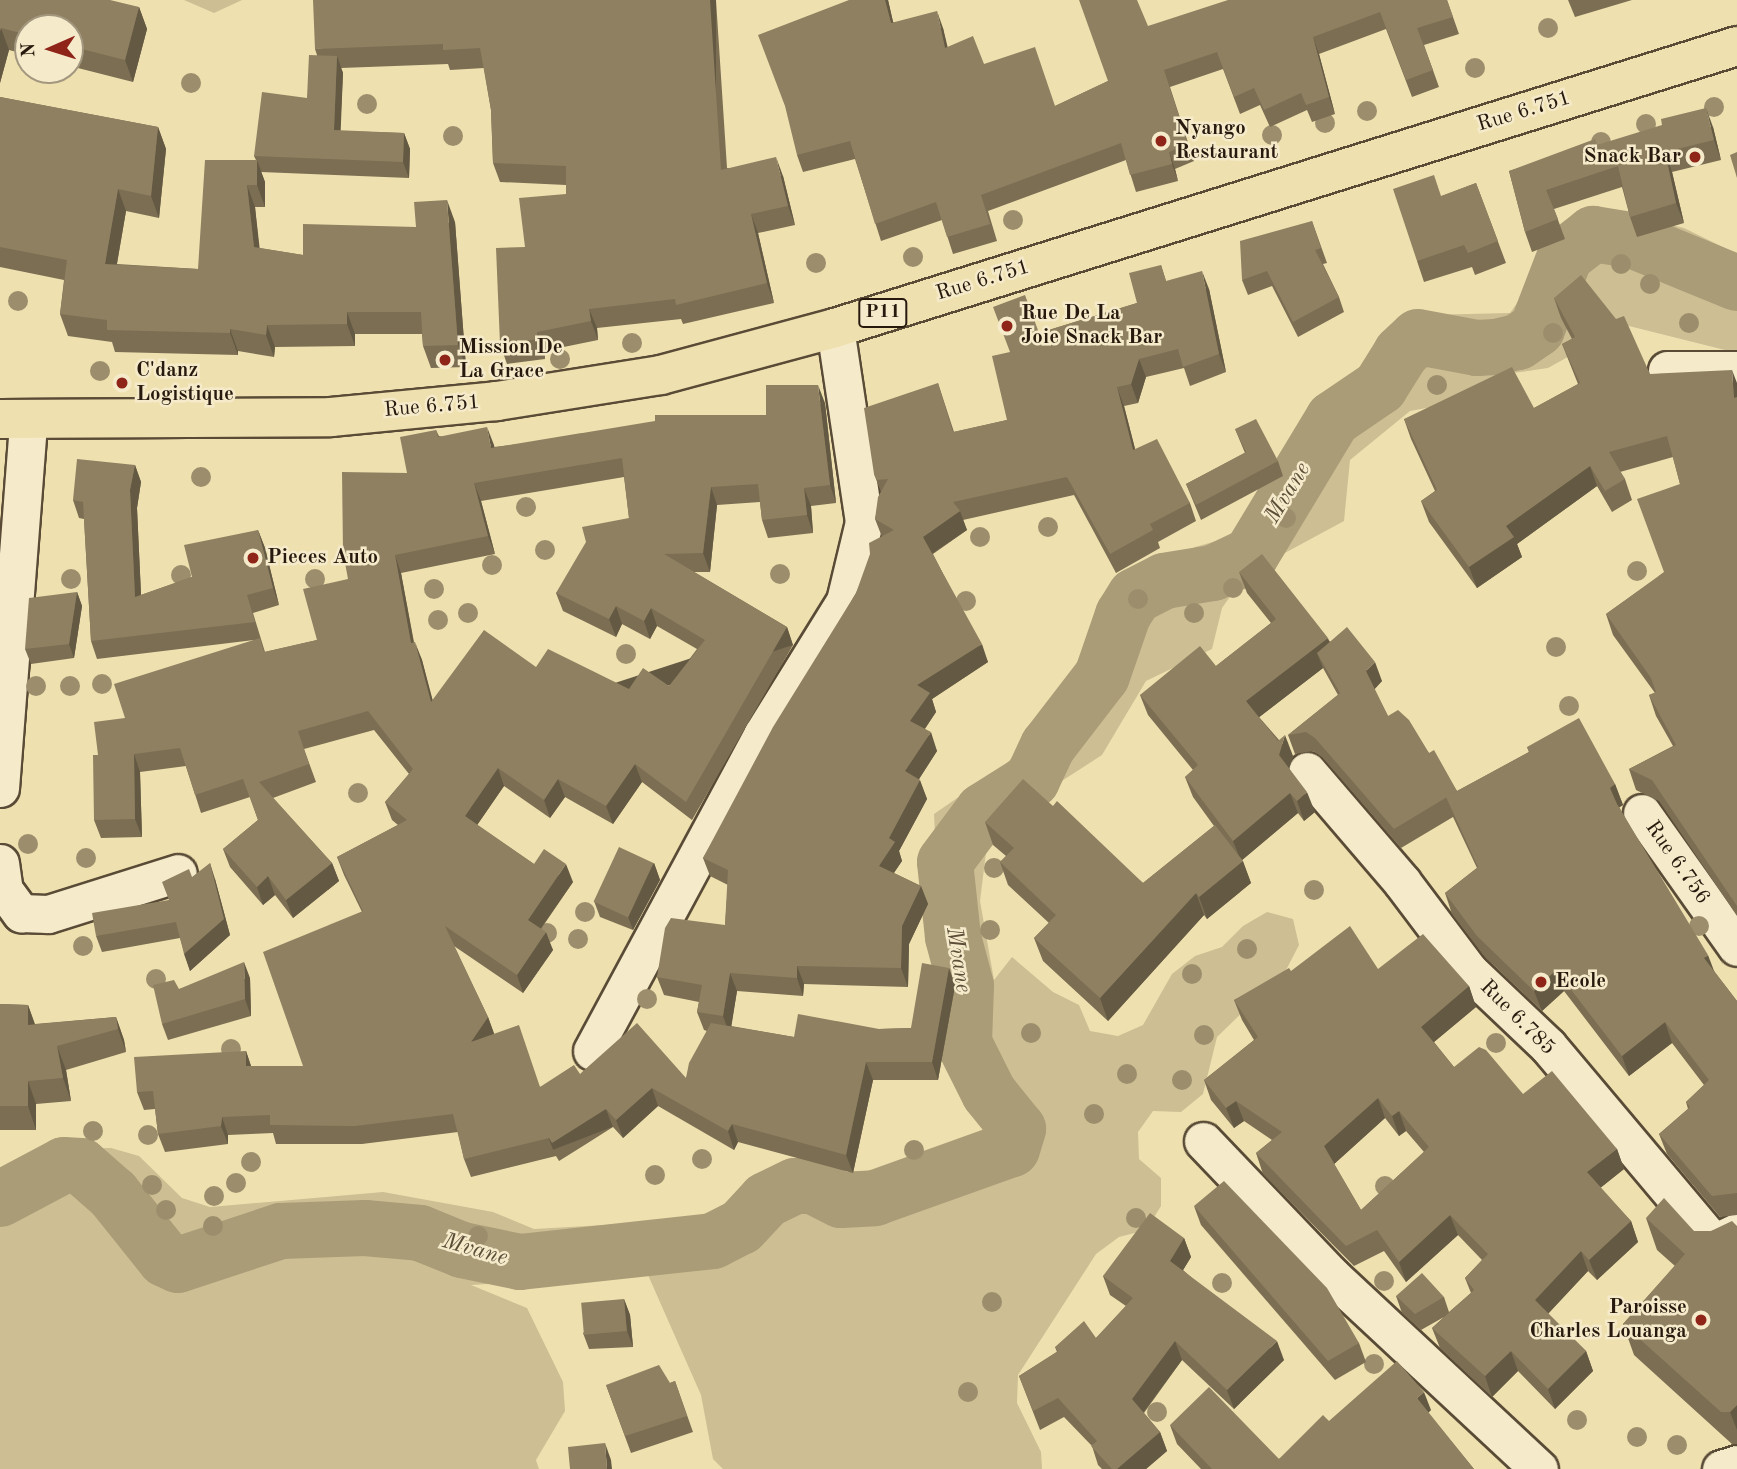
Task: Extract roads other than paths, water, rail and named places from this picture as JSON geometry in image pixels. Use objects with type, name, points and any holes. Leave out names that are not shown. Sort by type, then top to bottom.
[{"type":"main road","name":"Rue 6.751","points":[[14,420],[331,417],[496,401],[661,375],[835,328],[1737,46]]},
{"type":"street","points":[[592,1051],[762,736],[845,601],[864,522],[835,328]]},
{"type":"street","points":[[1667,370],[1737,370]]},
{"type":"street","points":[[0,788],[14,420]]},
{"type":"street","name":"Rue 6.785","points":[[1307,771],[1402,882],[1469,971],[1548,1046],[1714,1243],[1737,1232]]},
{"type":"street","name":"Rue 6.756","points":[[1643,813],[1737,947]]},
{"type":"street","points":[[0,863],[4,890],[21,913],[48,914],[178,873]]},
{"type":"street","points":[[1203,1141],[1332,1276],[1539,1469]]},
{"type":"street","points":[[1721,1469],[1737,1464]]},
{"type":"waterway","name":"Mvane","points":[[0,1199],[64,1165],[81,1166],[113,1194],[165,1259],[178,1265],[281,1231],[365,1228],[420,1233],[462,1250],[520,1262],[713,1241],[741,1227],[766,1200],[795,1186],[813,1186],[841,1200],[875,1198],[1012,1149],[1018,1129],[989,1093],[964,1043],[966,986],[953,937],[945,862],[983,811],[1032,780],[1048,746],[1102,676],[1123,615],[1135,596],[1164,581],[1213,573],[1251,555],[1333,419],[1380,387],[1401,353],[1418,337],[1477,348],[1496,347],[1518,342],[1537,329],[1565,256],[1593,234],[1632,240],[1737,283]]},
{"type":"place","name":"Nyango Restaurant","points":[[1161,141]]},
{"type":"place","name":"Snack Bar","points":[[1695,157]]},
{"type":"place","name":"Rue De La Joie Snack Bar","points":[[1007,326]]},
{"type":"place","name":"Mission De La Grace","points":[[445,360]]},
{"type":"place","name":"C'danz Logistique","points":[[122,383]]},
{"type":"place","name":"Pieces Auto","points":[[253,558]]},
{"type":"place","name":"Ecole","points":[[1541,982]]},
{"type":"place","name":"Paroisse Charles Louanga","points":[[1701,1320]]}]
